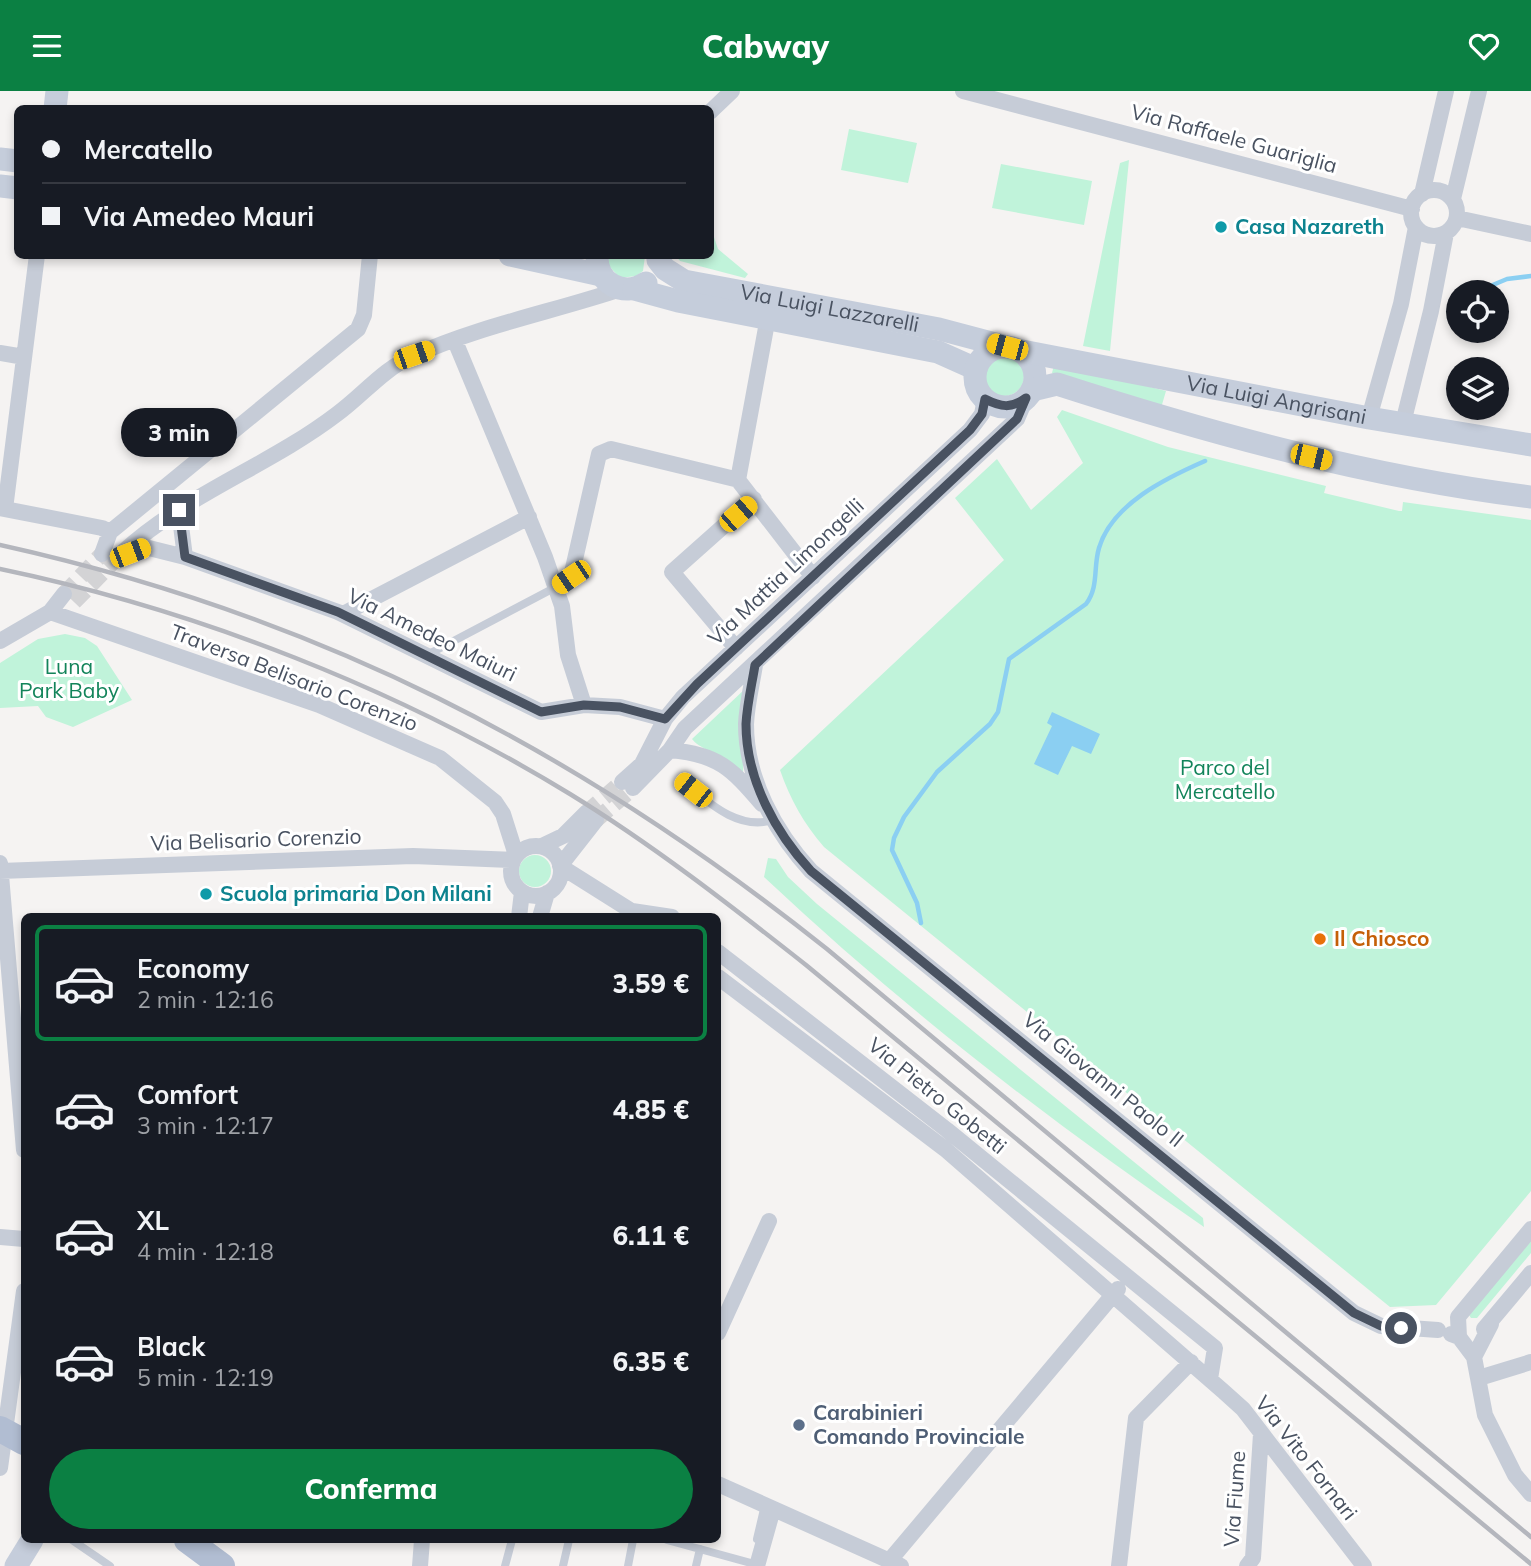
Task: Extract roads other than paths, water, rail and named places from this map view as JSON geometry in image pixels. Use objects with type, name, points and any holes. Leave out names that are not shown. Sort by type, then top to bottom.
[{"type":"main road","points":[[191,1543],[222,1566]]},
{"type":"street","points":[[714,108],[732,91]]},
{"type":"street","name":"Via Raffaele Guariglia","points":[[963,91],[1412,209]]},
{"type":"street","points":[[1369,418],[1401,304],[1416,227],[1412,209],[1422,194],[1446,91]]},
{"type":"street","points":[[1404,423],[1431,311],[1446,233],[1457,218],[1453,199],[1479,91]]},
{"type":"street","points":[[1422,194],[1441,191],[1453,199]]},
{"type":"street","points":[[1457,218],[1531,234]]},
{"type":"street","points":[[1416,227],[1432,236],[1446,233]]},
{"type":"street","points":[[36,259],[2,509],[102,528],[110,532]]},
{"type":"street","points":[[109,556],[110,532],[358,329],[364,315],[370,259]]},
{"type":"street","points":[[546,259],[599,265]]},
{"type":"street","points":[[109,556],[214,487],[337,415],[393,366],[454,341],[627,289],[650,278],[657,259]]},
{"type":"street","name":"Via Luigi Lazzarelli","points":[[658,259],[665,269],[684,281],[939,329],[1014,349]]},
{"type":"street","name":"Via Luigi Lazzarelli","points":[[599,265],[627,289],[938,352],[976,369]]},
{"type":"street","points":[[738,480],[768,317]]},
{"type":"street","points":[[454,341],[556,587],[562,606],[568,655],[584,705]]},
{"type":"street","points":[[1014,349],[1035,373],[1029,394],[1009,407],[1000,407],[985,399],[976,385],[976,369],[985,355],[1014,349]]},
{"type":"street","name":"Via Luigi Angrisani","points":[[1014,349],[1369,418],[1531,445]]},
{"type":"street","points":[[0,353],[24,357]]},
{"type":"street","name":"Via Luigi Angrisani","points":[[1029,394],[1057,384],[1166,419],[1260,445],[1410,478],[1531,497]]},
{"type":"street","name":"Via Mattia Limongelli","points":[[985,399],[982,414],[970,430],[683,697],[665,719],[642,764],[627,785],[670,750],[685,728],[1017,419],[1029,394]]},
{"type":"street","points":[[556,587],[571,577],[599,454],[611,449],[738,480],[813,577]]},
{"type":"street","points":[[190,469],[202,488],[214,487]]},
{"type":"street","points":[[736,648],[672,572],[754,499]]},
{"type":"street","points":[[179,510],[185,557]]},
{"type":"street","points":[[343,614],[529,517]]},
{"type":"street","name":"Via Amedeo Maiuri","points":[[109,556],[145,547],[185,557],[343,614],[541,712],[584,705],[620,707],[665,719]]},
{"type":"street","points":[[0,641],[69,598]]},
{"type":"street","name":"Traversa Belisario Corenzio","points":[[50,612],[319,705],[440,758],[495,802],[503,814],[514,858]]},
{"type":"street","name":"Via Giovanni Paolo II","points":[[755,665],[747,709],[747,740],[751,764],[772,817],[785,841],[811,871],[1354,1313],[1381,1326],[1438,1330],[1459,1337]]},
{"type":"street","name":"Via Giovanni Paolo II","points":[[670,750],[692,753],[733,770],[772,817]]},
{"type":"street","points":[[591,816],[561,866],[558,882],[547,893],[539,896],[522,892],[513,881],[514,858],[524,849],[542,846],[563,836],[591,816]]},
{"type":"street","points":[[542,846],[553,853],[561,866],[634,913]]},
{"type":"street","name":"Via Belisario Corenzio","points":[[0,868],[413,856],[514,858]]},
{"type":"street","points":[[0,868],[6,1011],[21,1127]]},
{"type":"street","points":[[519,913],[522,892]]},
{"type":"street","points":[[541,913],[547,893]]},
{"type":"street","name":"Via Pietro Gobetti","points":[[721,954],[800,1015],[984,1171],[1113,1295]]},
{"type":"street","name":"Via Pietro Gobetti","points":[[721,979],[788,1031],[1128,1277]]},
{"type":"street","points":[[788,1031],[800,1015]]},
{"type":"street","points":[[721,1326],[769,1221]]},
{"type":"street","points":[[1438,1330],[1458,1317],[1531,1229]]},
{"type":"street","points":[[0,1237],[21,1239]]},
{"type":"street","points":[[1474,1357],[1491,1324],[1531,1273]]},
{"type":"street","points":[[721,1485],[896,1563],[1128,1277],[1215,1348],[1210,1379]]},
{"type":"street","name":"Via Vito Fornari","points":[[1113,1295],[1243,1409],[1364,1566]]},
{"type":"street","points":[[0,1468],[9,1434],[6,1360],[21,1302]]},
{"type":"street","points":[[1458,1317],[1459,1337],[1474,1357],[1485,1415],[1502,1454],[1531,1494]]},
{"type":"street","points":[[1459,1337],[1473,1336],[1491,1324]]},
{"type":"street","points":[[1119,1566],[1136,1418],[1191,1362]]},
{"type":"street","points":[[1479,1378],[1528,1366],[1531,1362]]},
{"type":"street","name":"Via Fiume","points":[[1247,1566],[1253,1558],[1261,1434]]},
{"type":"street","points":[[753,1565],[769,1507]]},
{"type":"street","points":[[16,1566],[30,1543]]},
{"type":"street","points":[[420,1566],[422,1543]]},
{"type":"lane","points":[[427,655],[556,587]]},
{"type":"lane","points":[[682,781],[735,819],[760,824],[772,817]]},
{"type":"lane","points":[[76,1543],[110,1566]]},
{"type":"lane","points":[[505,1566],[511,1543]]},
{"type":"lane","points":[[563,1566],[568,1543]]},
{"type":"lane","points":[[628,1566],[633,1543]]},
{"type":"lane","points":[[678,1543],[753,1565]]},
{"type":"lane","points":[[696,1566],[700,1549]]},
{"type":"water","points":[[1052,712],[1100,734],[1091,754],[1072,746],[1058,775],[1034,764],[1052,726],[1047,723]]},
{"type":"waterway","points":[[1505,280],[1531,276]]},
{"type":"waterway","points":[[921,923],[917,903],[892,850],[894,838],[904,817],[937,772],[990,724],[998,712],[1009,659],[1086,604],[1093,591],[1099,548],[1116,518],[1142,494],[1205,461]]},
{"type":"tunnel","points":[[64,594],[102,554]]},
{"type":"tunnel","points":[[74,602],[116,559]]},
{"type":"tunnel","points":[[586,813],[622,782]]},
{"type":"tunnel","points":[[596,820],[633,788]]},
{"type":"railway","points":[[0,545],[116,574],[227,609],[334,651],[438,698],[538,751],[636,811],[732,877],[827,949],[1531,1537]]},
{"type":"railway","points":[[0,569],[148,607],[294,657],[436,720],[504,756],[601,814],[691,876],[806,965],[1531,1564]]},
{"type":"place","name":"Casa Nazareth","points":[[1221,227]]},
{"type":"place","name":"Scuola primaria Don Milani","points":[[206,894]]},
{"type":"place","name":"Il Chiosco","points":[[1320,939]]},
{"type":"place","name":"Carabinieri Comando Provinciale","points":[[799,1425]]},
{"type":"park label","name":"Luna Park Baby","points":[[69,679]]},
{"type":"park label","name":"Parco del Mercatello","points":[[1225,780]]}]
